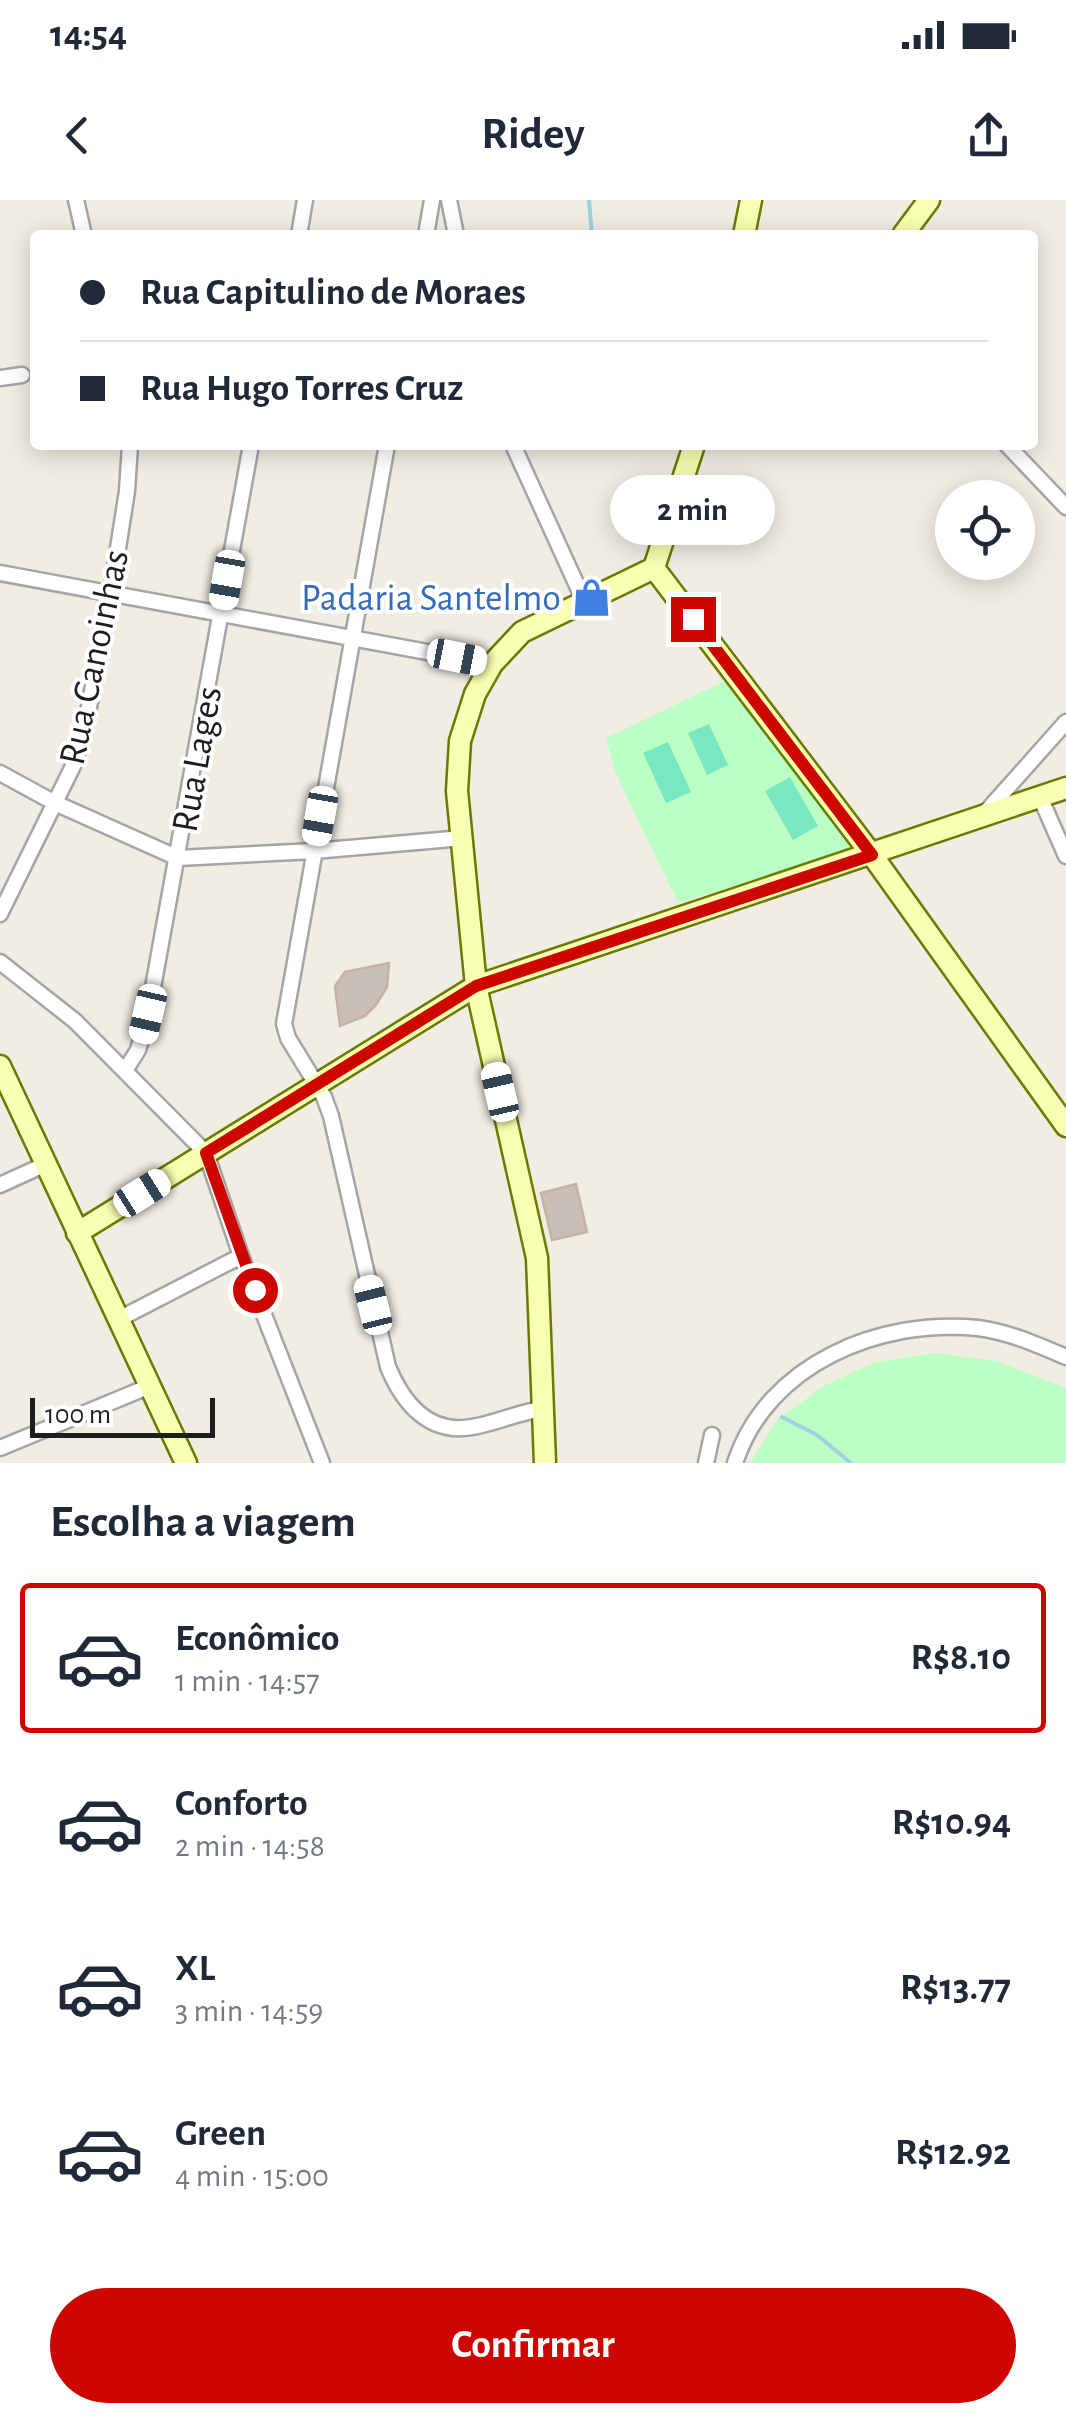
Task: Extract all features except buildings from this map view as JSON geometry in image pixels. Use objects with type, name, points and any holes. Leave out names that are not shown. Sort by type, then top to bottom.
[{"type":"street","points":[[76,200],[83,230]]},
{"type":"street","points":[[300,230],[305,200]]},
{"type":"street","points":[[427,230],[432,200]]},
{"type":"street","points":[[449,200],[455,230]]},
{"type":"street","points":[[745,230],[751,200]]},
{"type":"street","points":[[906,230],[928,200]]},
{"type":"street","points":[[0,378],[22,376]]},
{"type":"street","name":"Rua Canoinhas","points":[[0,914],[83,738],[111,593],[130,450]]},
{"type":"street","name":"Rua Lages","points":[[126,1069],[138,1050],[146,1025],[249,450]]},
{"type":"street","points":[[386,450],[284,1024],[331,1116],[388,1367],[402,1396],[422,1417],[448,1427],[472,1427],[524,1411],[543,1410]]},
{"type":"street","points":[[515,450],[586,604]]},
{"type":"street","points":[[544,1463],[539,1277],[534,1235],[476,986],[457,791],[460,741],[475,694],[492,664],[522,632],[654,568],[692,450]]},
{"type":"street","points":[[1012,450],[1066,506]]},
{"type":"street","points":[[654,568],[872,855],[1066,1126]]},
{"type":"street","points":[[0,573],[492,664]]},
{"type":"street","points":[[985,814],[1066,722]]},
{"type":"street","points":[[0,773],[55,803],[178,858],[314,852],[463,838]]},
{"type":"street","points":[[77,1233],[476,986],[1066,788]]},
{"type":"street","points":[[1040,797],[1066,856]]},
{"type":"street","points":[[0,962],[75,1020],[206,1153],[322,1463]]},
{"type":"street","points":[[0,1066],[186,1463]]},
{"type":"street","points":[[0,1185],[46,1164]]},
{"type":"street","points":[[117,1320],[242,1256]]},
{"type":"street","points":[[734,1463],[758,1414],[788,1383],[809,1365],[883,1335],[936,1327],[981,1328],[1066,1357]]},
{"type":"street","points":[[0,1448],[150,1386]]},
{"type":"street","points":[[706,1463],[712,1435]]},
{"type":"green space","points":[[725,681],[857,849],[678,903],[615,772],[606,738]]},
{"type":"green space","points":[[709,724],[728,765],[707,775],[688,733]]},
{"type":"green space","points":[[668,742],[691,792],[666,803],[643,753]]},
{"type":"green space","points":[[790,777],[818,826],[793,840],[765,791]]},
{"type":"green space","points":[[936,1353],[996,1361],[1066,1388],[1066,1463],[750,1463],[778,1419],[824,1386],[875,1362]]},
{"type":"waterway","points":[[589,200],[592,230]]},
{"type":"waterway","points":[[782,1417],[817,1435],[851,1463]]},
{"type":"place","name":"Padaria Santelmo","points":[[591,597]]},
{"type":"route","points":[[255,1290],[206,1153],[476,986],[872,855],[693,619]]}]
